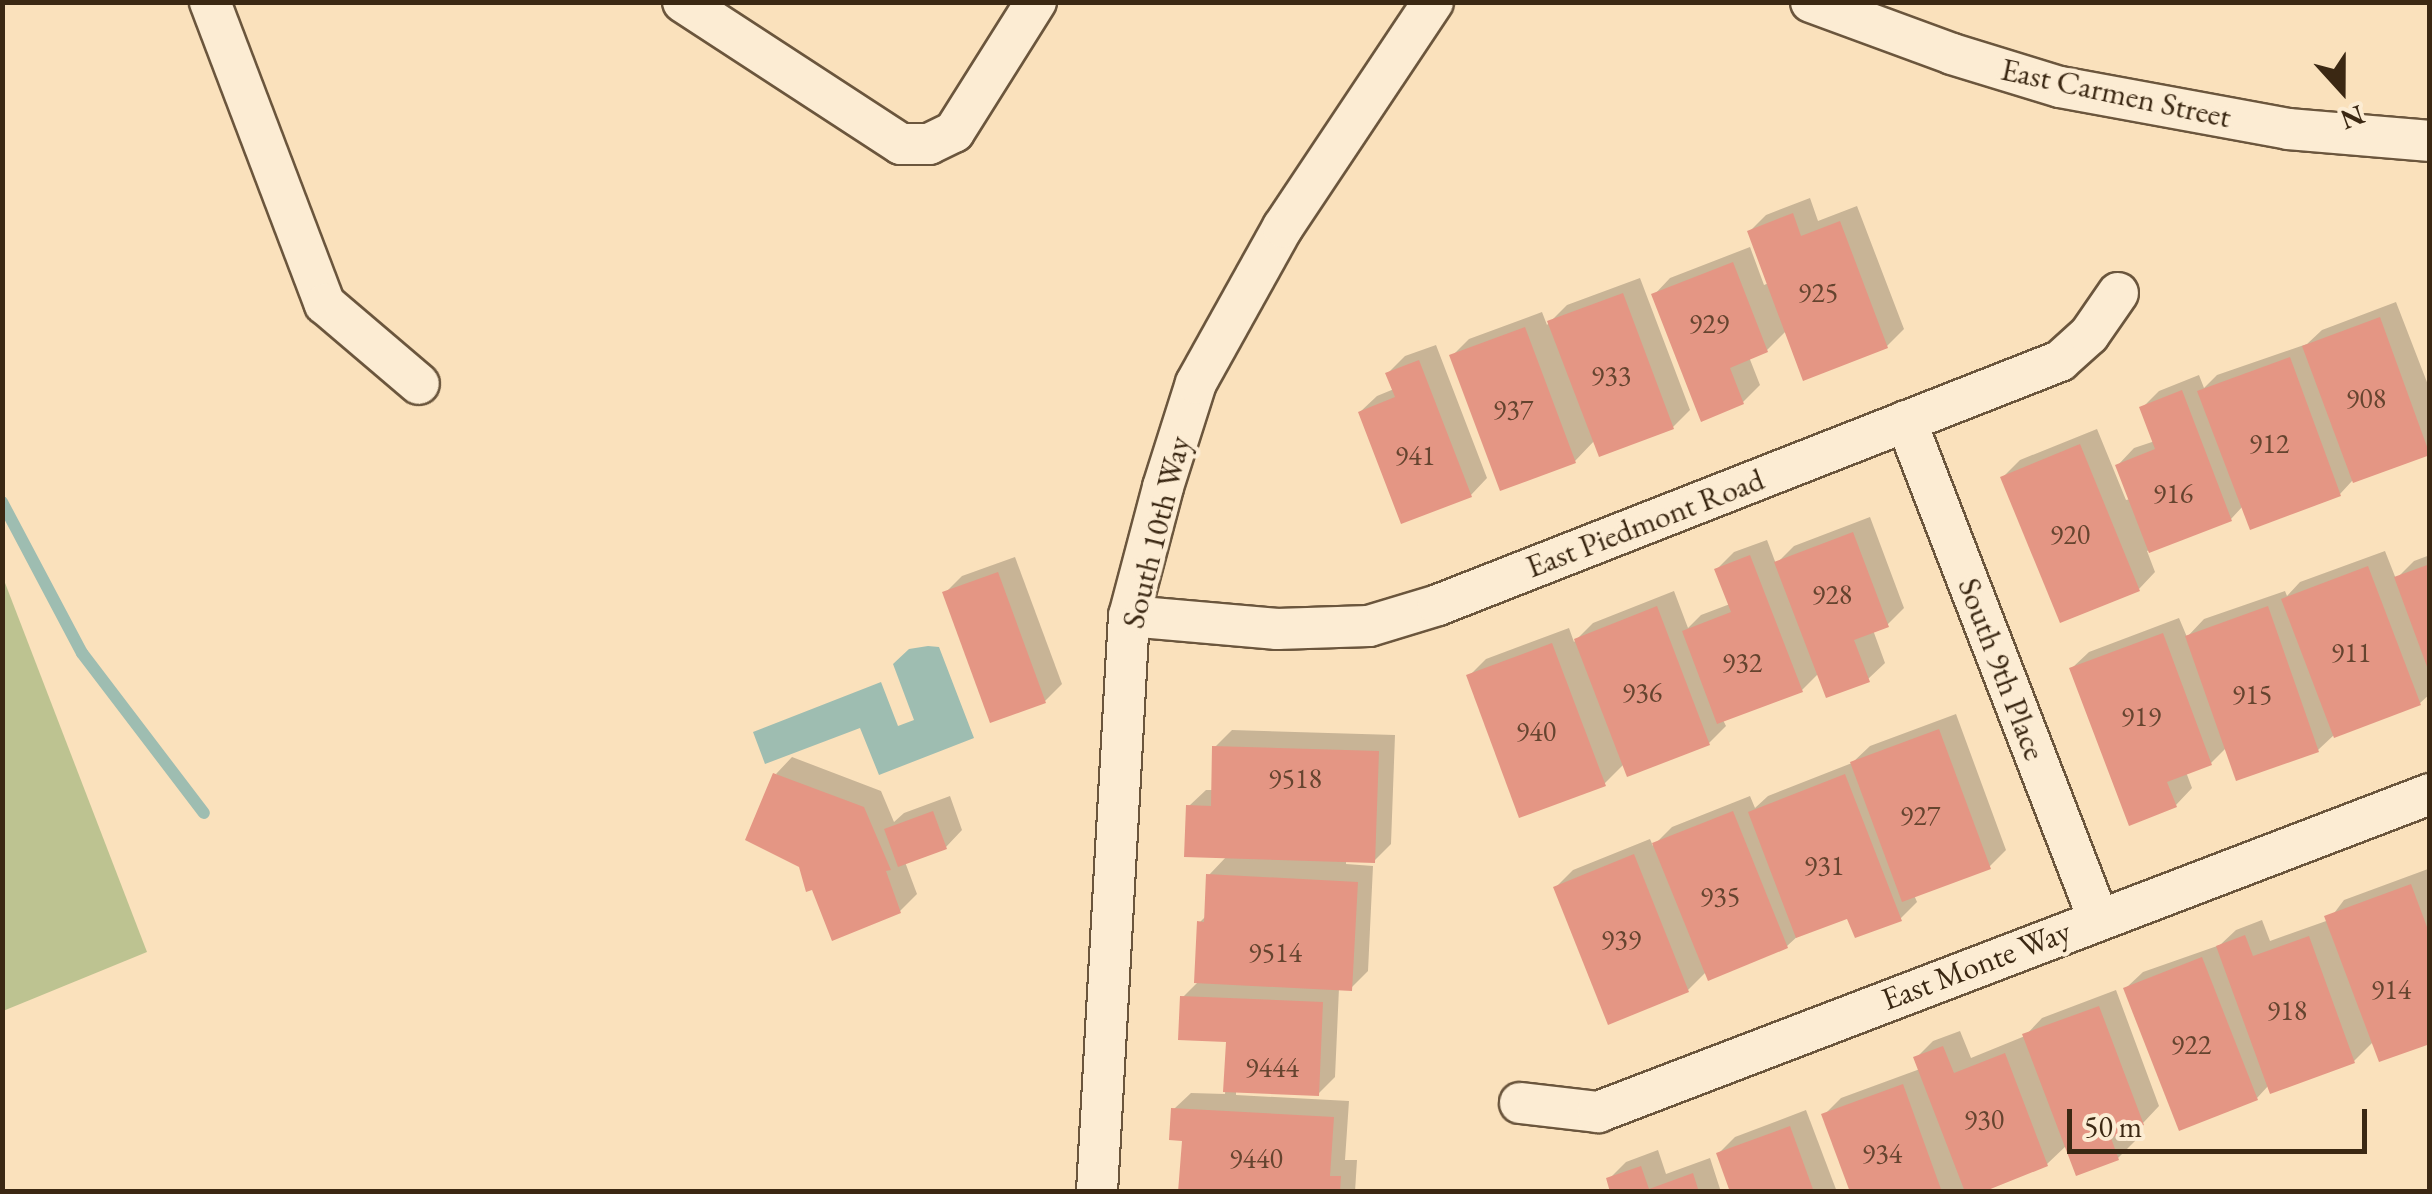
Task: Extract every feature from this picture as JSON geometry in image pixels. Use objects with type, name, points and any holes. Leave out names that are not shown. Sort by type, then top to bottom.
[{"type":"street","points":[[210,2],[325,304],[420,384]]},
{"type":"street","points":[[683,2],[902,144],[929,144],[954,132],[1036,2]]},
{"type":"street","name":"South 10th Way","points":[[1097,1192],[1129,616],[1196,384],[1282,227],[1434,2]]},
{"type":"street","name":"East Carmen Street","points":[[1811,2],[1952,54],[2060,86],[2288,129],[2430,141]]},
{"type":"street","name":"East Piedmont Road","points":[[1129,616],[1277,629],[1369,626],[1438,605],[2060,360],[2089,334],[2118,293]]},
{"type":"street","name":"South 9th Place","points":[[1906,421],[2098,918]]},
{"type":"street","name":"East Monte Way","points":[[1520,1102],[1598,1112],[2430,794]]},
{"type":"green space","points":[[2,575],[147,952],[3,1011],[2,1011]]},
{"type":"shaded area","points":[[939,647],[974,738],[879,775],[860,728],[765,764],[753,732],[881,682],[898,726],[914,720],[893,664],[909,649]]},
{"type":"building","points":[[1793,213],[1801,236],[1840,221],[1888,348],[1803,381],[1747,231]]},
{"type":"building","points":[[1733,262],[1768,352],[1730,368],[1744,404],[1701,422],[1651,294]]},
{"type":"building","points":[[1623,293],[1674,429],[1599,457],[1547,321]]},
{"type":"building","points":[[2380,317],[2430,455],[2353,483],[2302,346]]},
{"type":"building","points":[[1525,327],[1576,463],[1500,491],[1449,355]]},
{"type":"building","points":[[2290,357],[2341,496],[2250,530],[2197,391]]},
{"type":"building","points":[[1419,360],[1472,497],[1401,524],[1358,412],[1395,397],[1385,373]]},
{"type":"building","points":[[2182,390],[2232,521],[2149,553],[2115,465],[2155,449],[2139,407]]},
{"type":"building","points":[[2080,444],[2140,591],[2060,623],[2000,477]]},
{"type":"building","points":[[1853,532],[1889,627],[1854,640],[1870,682],[1826,698],[1774,562]]},
{"type":"building","points":[[1750,555],[1803,692],[1717,724],[1682,631],[1731,612],[1714,569]]},
{"type":"building","points":[[2430,564],[2430,672],[2429,672],[2394,577]]},
{"type":"building","points":[[2368,566],[2421,705],[2334,738],[2281,599]]},
{"type":"building","points":[[998,572],[1046,703],[990,723],[942,592]]},
{"type":"building","points":[[1657,606],[1710,745],[1627,777],[1574,639]]},
{"type":"building","points":[[2268,606],[2319,752],[2236,781],[2185,636]]},
{"type":"building","points":[[2163,633],[2212,765],[2167,782],[2177,807],[2129,826],[2069,668]]},
{"type":"building","points":[[1552,643],[1606,786],[1519,818],[1466,675]]},
{"type":"building","points":[[1939,729],[1991,869],[1902,902],[1850,762]]},
{"type":"building","points":[[1212,746],[1379,751],[1375,863],[1184,857],[1186,805],[1211,806]]},
{"type":"building","points":[[773,773],[864,807],[891,870],[886,871],[901,913],[832,941],[812,890],[806,892],[799,867],[745,840]]},
{"type":"building","points":[[1845,774],[1902,921],[1855,938],[1847,919],[1796,938],[1748,812]]},
{"type":"building","points":[[933,811],[947,849],[898,867],[884,829]]},
{"type":"building","points":[[1733,811],[1788,948],[1708,981],[1652,843]]},
{"type":"building","points":[[1634,854],[1689,992],[1608,1025],[1553,887]]},
{"type":"building","points":[[1206,874],[1358,882],[1352,991],[1194,983],[1197,921],[1204,922]]},
{"type":"building","points":[[2411,884],[2430,935],[2430,1044],[2379,1062],[2324,916]]},
{"type":"building","points":[[2245,935],[2253,956],[2309,936],[2355,1063],[2270,1094],[2216,946]]},
{"type":"building","points":[[2202,957],[2258,1100],[2179,1131],[2123,988]]},
{"type":"building","points":[[1180,996],[1323,1002],[1319,1096],[1223,1092],[1226,1042],[1178,1040]]},
{"type":"building","points":[[2099,1006],[2144,1125],[2111,1138],[2119,1160],[2076,1176],[2022,1034]]},
{"type":"building","points":[[1943,1046],[1954,1073],[2005,1053],[2048,1166],[1983,1192],[1965,1192],[1913,1057]]},
{"type":"building","points":[[1903,1084],[1942,1192],[1850,1192],[1821,1114]]},
{"type":"building","points":[[1171,1108],[1334,1117],[1330,1176],[1341,1176],[1340,1192],[1178,1192],[1182,1141],[1169,1140]]},
{"type":"building","points":[[1790,1126],[1814,1192],[1730,1192],[1716,1153]]},
{"type":"building","points":[[1641,1166],[1649,1189],[1693,1173],[1699,1192],[1610,1192],[1606,1178]]},
{"type":"waterway","points":[[2,502],[82,653],[204,813]]}]
